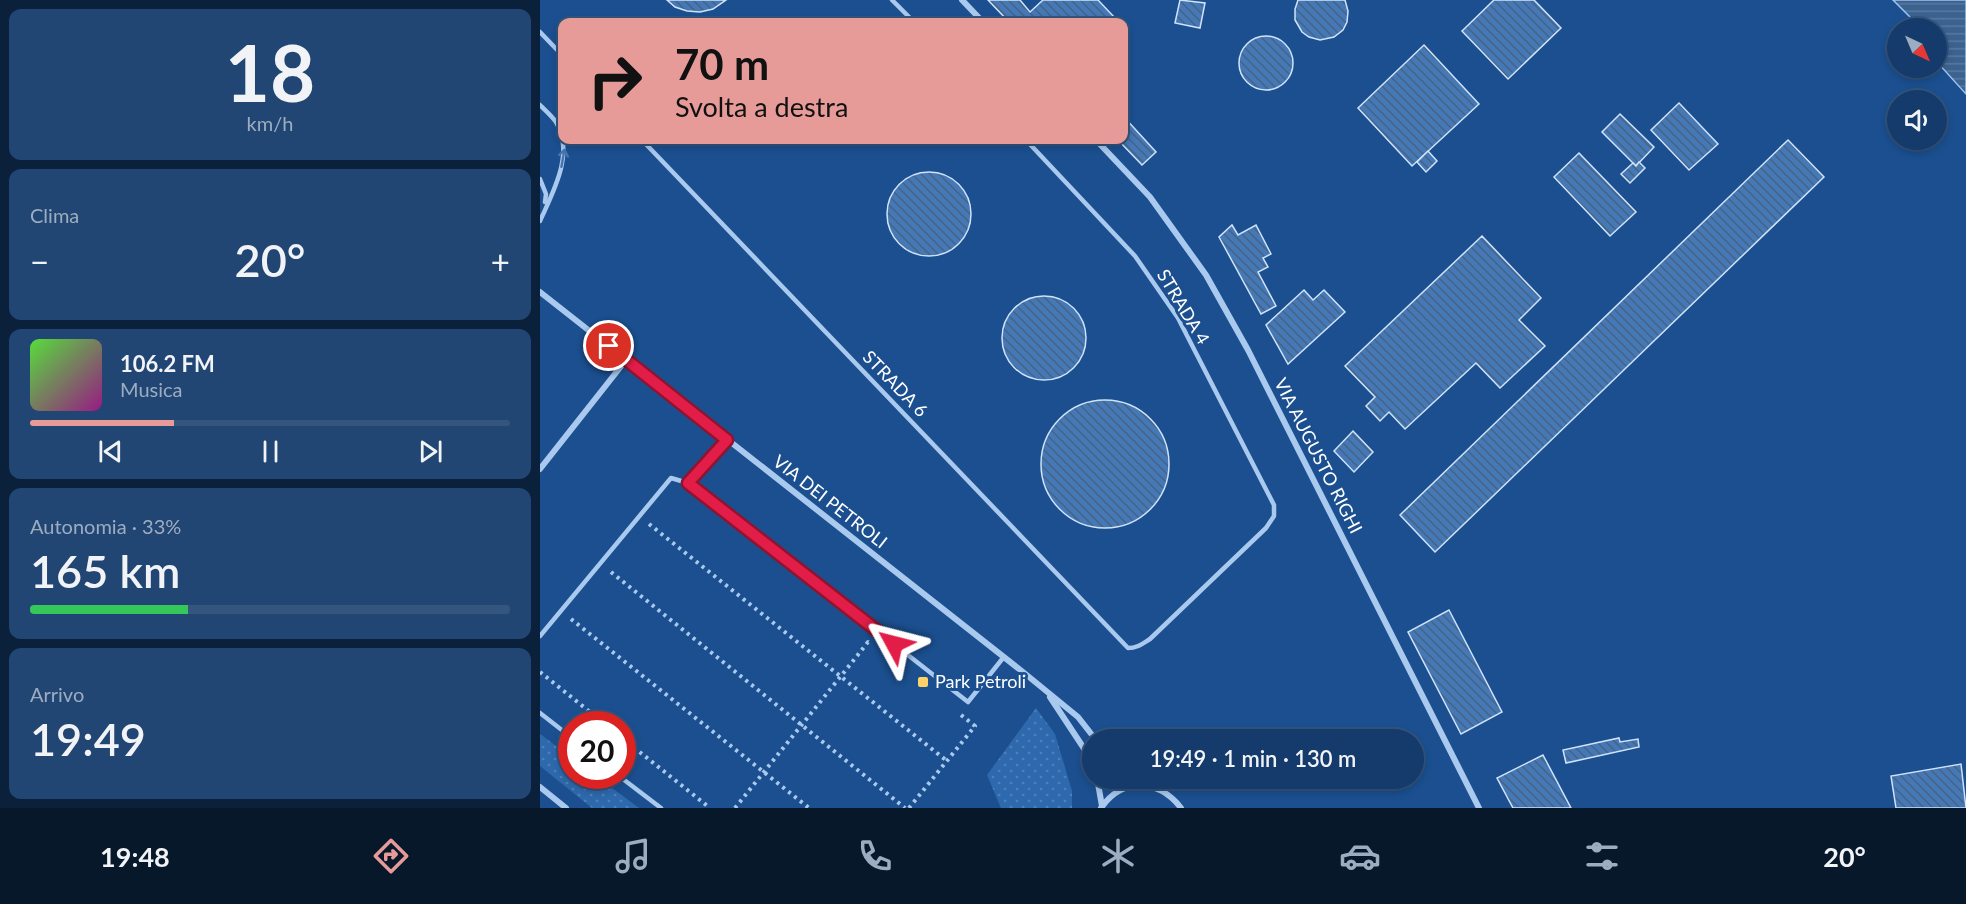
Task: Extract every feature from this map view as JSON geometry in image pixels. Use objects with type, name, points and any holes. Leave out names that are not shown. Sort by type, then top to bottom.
[{"type":"street","points":[[962,0],[979,18]]},
{"type":"street","name":"VIA AUGUSTO RIGHI","points":[[1099,144],[1150,197],[1206,275],[1248,350],[1479,808]]},
{"type":"street","name":"VIA DEI PETROLI","points":[[540,292],[1023,672],[1078,717],[1087,729]]},
{"type":"street","points":[[540,469],[626,360]]},
{"type":"street","points":[[1023,672],[1049,696],[1082,746]]},
{"type":"street","points":[[540,787],[566,808]]},
{"type":"street","points":[[1099,789],[1102,807]]},
{"type":"street","points":[[1102,807],[1112,795],[1122,789]]},
{"type":"street","points":[[1159,789],[1174,799],[1181,808]]},
{"type":"lane","points":[[892,0],[910,18]]},
{"type":"lane","points":[[540,32],[558,51]]},
{"type":"lane","points":[[540,105],[556,122],[558,128]]},
{"type":"lane","points":[[540,221],[562,165],[564,144]]},
{"type":"lane","name":"STRADA 6","points":[[646,144],[1128,648],[1140,646],[1150,639],[1266,528],[1274,516]]},
{"type":"lane","name":"STRADA 4","points":[[1030,144],[1128,247],[1178,318],[1274,505],[1274,516]]},
{"type":"lane","points":[[540,179],[546,194],[544,213]]},
{"type":"lane","points":[[688,483],[727,440]]},
{"type":"lane","points":[[540,636],[671,478],[688,483],[968,702],[1003,658]]},
{"type":"lane","points":[[540,713],[558,727]]},
{"type":"lane","points":[[636,788],[661,808]]},
{"type":"path","points":[[639,517],[946,761]]},
{"type":"path","points":[[600,564],[907,808],[975,726],[960,714]]},
{"type":"path","points":[[561,612],[809,808]]},
{"type":"path","points":[[735,808],[868,642],[877,650]]},
{"type":"path","points":[[540,672],[589,711]]},
{"type":"path","points":[[636,749],[710,808]]},
{"type":"shaded area","points":[[1893,0],[1966,0],[1966,94],[1947,73],[1947,18],[1911,18]]},
{"type":"shaded area","points":[[1036,708],[1055,734],[1072,791],[1072,808],[1001,808],[987,775]]},
{"type":"shaded area","points":[[540,734],[558,747],[558,781],[540,766]]},
{"type":"shaded area","points":[[568,789],[613,789],[639,808],[592,808]]},
{"type":"building","points":[[667,0],[726,0],[713,9],[700,12],[675,7]]},
{"type":"building","points":[[988,0],[1020,0],[1030,12],[1043,0],[1098,0],[1115,18],[1005,18]]},
{"type":"building","points":[[1180,0],[1205,3],[1200,28],[1175,23]]},
{"type":"building","points":[[1298,0],[1345,0],[1348,11],[1347,22],[1343,30],[1334,37],[1320,40],[1309,37],[1302,32],[1295,20]]},
{"type":"building","points":[[1494,0],[1534,0],[1561,28],[1508,79],[1462,31]]},
{"type":"building","points":[[1261,36],[1271,36],[1281,40],[1289,48],[1293,63],[1289,78],[1281,86],[1271,90],[1261,90],[1251,86],[1243,78],[1239,68],[1239,58],[1243,48],[1251,40]]},
{"type":"building","points":[[1424,45],[1479,104],[1412,166],[1358,108]]},
{"type":"building","points":[[1679,103],[1718,144],[1689,170],[1651,130]]},
{"type":"building","points":[[1620,114],[1654,147],[1636,166],[1602,132]]},
{"type":"building","points":[[1128,121],[1156,152],[1142,165],[1122,144],[1128,144]]},
{"type":"building","points":[[1788,140],[1824,177],[1435,552],[1400,515]]},
{"type":"building","points":[[1428,151],[1437,161],[1426,172],[1417,162]]},
{"type":"building","points":[[1579,153],[1636,212],[1610,236],[1554,177]]},
{"type":"building","points":[[1639,162],[1645,168],[1630,183],[1621,174],[1633,163],[1636,166]]},
{"type":"building","points":[[929,172],[945,175],[964,191],[971,214],[968,230],[952,249],[929,256],[913,253],[894,237],[887,214],[890,198],[906,179]]},
{"type":"building","points":[[1232,225],[1238,235],[1256,225],[1271,254],[1263,258],[1268,267],[1258,272],[1276,306],[1261,314],[1219,237]]},
{"type":"building","points":[[1482,236],[1541,298],[1519,320],[1545,346],[1500,388],[1476,363],[1405,429],[1389,412],[1380,421],[1366,406],[1375,397],[1345,366]]},
{"type":"building","points":[[1304,290],[1313,300],[1324,290],[1345,312],[1288,364],[1266,325]]},
{"type":"building","points":[[1044,296],[1060,299],[1079,315],[1086,338],[1083,354],[1067,373],[1044,380],[1028,377],[1009,361],[1002,338],[1005,322],[1021,303]]},
{"type":"building","points":[[1105,400],[1129,405],[1150,419],[1164,440],[1169,464],[1164,488],[1150,509],[1129,523],[1105,528],[1081,523],[1060,509],[1046,488],[1041,464],[1046,440],[1060,419],[1081,405]]},
{"type":"building","points":[[1353,431],[1373,452],[1354,472],[1334,451]]},
{"type":"building","points":[[1449,610],[1502,712],[1461,734],[1408,632]]},
{"type":"building","points":[[1619,738],[1620,742],[1638,739],[1639,747],[1566,763],[1563,750]]},
{"type":"building","points":[[1543,755],[1571,808],[1513,808],[1497,778]]},
{"type":"building","points":[[1961,764],[1966,808],[1896,808],[1891,776]]},
{"type":"place","name":"Park Petroli","points":[[923,682]]},
{"type":"route","points":[[609,346],[727,440],[688,483],[894,644]]}]
